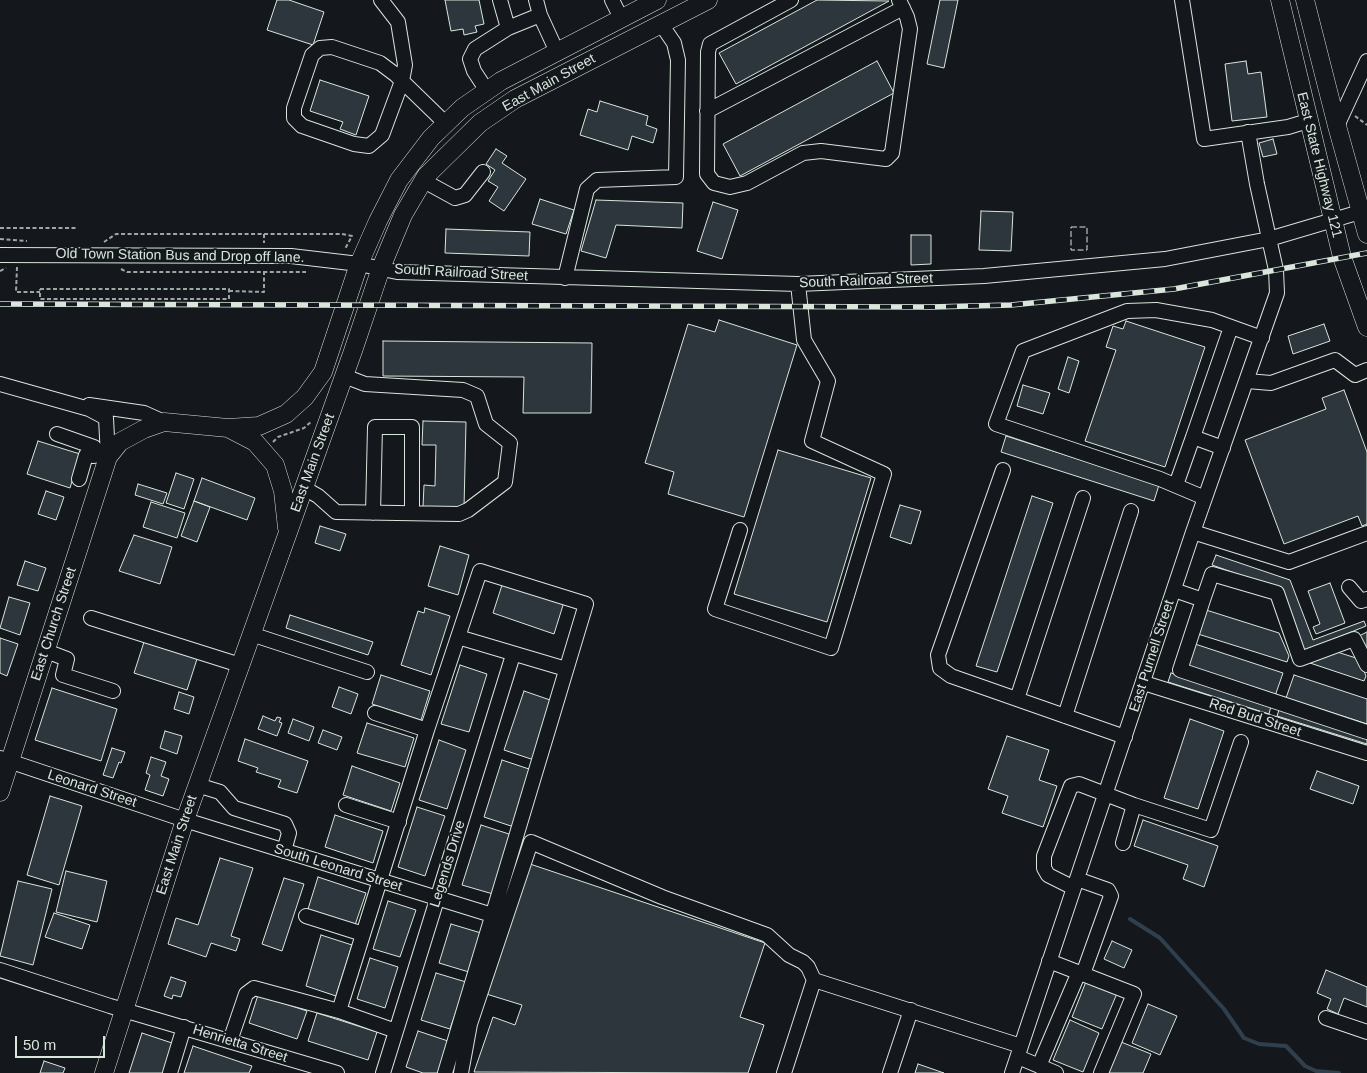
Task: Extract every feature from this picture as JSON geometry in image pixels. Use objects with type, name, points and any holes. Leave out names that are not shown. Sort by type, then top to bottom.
[{"type":"main road","name":"East Main Street","points":[[228,428],[259,426],[286,414],[305,397],[324,372],[359,264],[399,180],[431,138],[487,91],[556,52],[657,0]]},
{"type":"main road","name":"East Main Street","points":[[104,1073],[197,784],[344,376],[380,268],[403,215],[424,181],[451,150],[480,123],[515,99],[708,0]]},
{"type":"main road","name":"East State Highway 121","points":[[1280,0],[1342,257],[1367,327]]},
{"type":"main road","name":"East State Highway 121","points":[[1305,0],[1337,126],[1364,211],[1367,234]]},
{"type":"main road","points":[[618,20],[626,42]]},
{"type":"main road","points":[[102,455],[120,442],[144,429],[164,422],[228,428],[255,442],[275,465],[283,491],[288,532]]},
{"type":"main road","name":"East Church Street","points":[[0,792],[5,760],[46,651],[102,455]]},
{"type":"street","points":[[381,0],[398,22],[404,49],[405,65],[402,81],[382,135],[369,146],[354,144],[302,126],[294,118],[294,108],[312,55],[320,48],[332,47],[380,63],[402,81],[446,124]]},
{"type":"street","points":[[500,0],[508,28]]},
{"type":"street","points":[[536,0],[540,15],[556,52]]},
{"type":"street","points":[[612,0],[618,20]]},
{"type":"street","points":[[1182,0],[1204,139],[1308,121]]},
{"type":"street","points":[[707,111],[901,4],[910,29],[892,153],[886,159],[822,151],[803,153],[747,183],[730,187],[714,183],[707,174],[707,111],[708,52],[710,44],[782,2]]},
{"type":"street","points":[[487,91],[474,70],[470,59],[475,49],[508,28],[540,15]]},
{"type":"street","points":[[565,278],[587,189],[597,180],[676,177],[678,60],[674,43],[661,24]]},
{"type":"street","points":[[1337,126],[1367,61]]},
{"type":"street","name":"East Purnell Street","points":[[1012,1073],[1193,532],[1277,293],[1276,270],[1248,132]]},
{"type":"street","points":[[424,181],[455,198],[465,195],[483,172]]},
{"type":"street","name":"South Railroad Street","points":[[359,264],[397,272],[798,284],[984,276],[1165,259],[1269,239],[1364,211]]},
{"type":"street","name":"Old Town Station Bus and Drop off lane.","points":[[0,255],[264,255],[359,264]]},
{"type":"street","points":[[740,530],[715,609],[831,648],[884,474],[812,441],[828,380],[804,340],[798,284]]},
{"type":"street","points":[[1205,498],[1176,485],[996,424],[1023,351],[1127,311],[1156,310],[1212,320],[1262,338]]},
{"type":"street","points":[[1176,485],[1230,327]]},
{"type":"street","points":[[1247,381],[1271,382],[1335,360],[1355,375],[1367,370]]},
{"type":"street","points":[[304,488],[318,496],[336,512],[459,514],[468,510],[505,482],[510,443],[486,424],[477,396],[463,390],[365,384],[344,376]]},
{"type":"street","points":[[0,384],[89,409],[106,418],[102,455]]},
{"type":"street","points":[[73,404],[94,405],[144,413],[164,422]]},
{"type":"street","points":[[373,513],[376,426],[412,427],[412,513]]},
{"type":"street","points":[[57,434],[94,447],[102,455]]},
{"type":"street","points":[[1193,437],[1223,448]]},
{"type":"street","points":[[79,479],[86,455],[102,455]]},
{"type":"street","points":[[1003,470],[938,655],[940,668],[951,676],[1125,737]]},
{"type":"street","points":[[1017,699],[1083,498]]},
{"type":"street","points":[[1065,716],[1131,511]]},
{"type":"street","points":[[1193,532],[1289,562],[1367,533]]},
{"type":"street","points":[[339,1011],[427,730],[480,570],[586,604],[445,1073]]},
{"type":"street","points":[[1367,665],[1354,639],[1300,659],[1277,593],[1212,574],[1180,670],[1367,732]]},
{"type":"street","points":[[1349,587],[1361,601],[1367,599]]},
{"type":"street","points":[[1174,590],[1203,600]]},
{"type":"street","points":[[91,618],[240,664]]},
{"type":"street","points":[[251,634],[367,672]]},
{"type":"street","points":[[458,638],[566,669]]},
{"type":"street","points":[[46,651],[68,659],[63,675],[113,691]]},
{"type":"street","name":"Legends Drive","points":[[382,1073],[513,655]]},
{"type":"street","name":"Red Bud Street","points":[[1144,683],[1367,753]]},
{"type":"street","points":[[376,713],[427,730]]},
{"type":"street","points":[[1039,1066],[1081,973],[1111,896],[1108,890],[1048,875],[1044,868],[1044,856],[1071,786],[1079,784],[1134,805],[1211,830],[1241,742]]},
{"type":"street","name":"Leonard Street","points":[[5,760],[185,820]]},
{"type":"street","points":[[197,784],[220,792],[234,808],[285,824],[289,833],[284,851]]},
{"type":"street","points":[[346,804],[399,822]]},
{"type":"street","points":[[1123,843],[1134,805]]},
{"type":"street","name":"South Leonard Street","points":[[185,820],[492,915]]},
{"type":"street","points":[[462,1073],[470,1024],[530,842],[662,897],[767,935],[789,955],[803,962],[808,967],[814,980],[784,1073]]},
{"type":"street","points":[[306,916],[363,934]]},
{"type":"street","points":[[1049,961],[1134,994],[1101,1073]]},
{"type":"street","name":"Henrietta Street","points":[[0,970],[329,1072]]},
{"type":"street","points":[[814,980],[911,1010],[1020,1051],[1039,1066],[1056,1073]]},
{"type":"street","points":[[230,1041],[246,994],[254,988],[339,1011],[396,1031]]},
{"type":"street","points":[[890,1073],[911,1010]]},
{"type":"street","points":[[1326,1018],[1367,1032]]},
{"type":"street","points":[[170,1073],[184,1028]]},
{"type":"path","points":[[0,228],[78,228]]},
{"type":"path","points":[[96,242],[104,242],[116,234],[342,234],[352,236],[344,249]]},
{"type":"path","points":[[17,255],[16,292],[40,292],[40,289],[264,292],[264,234]]},
{"type":"path","points":[[0,239],[27,241]]},
{"type":"path","points":[[40,292],[40,299],[229,299],[229,291]]},
{"type":"building","points":[[277,0],[289,0],[324,12],[313,45],[267,30]]},
{"type":"building","points":[[445,0],[479,0],[484,24],[475,26],[477,32],[464,35],[463,29],[451,31]]},
{"type":"building","points":[[817,0],[889,1],[736,84],[719,53]]},
{"type":"building","points":[[940,0],[958,0],[944,68],[927,64]]},
{"type":"building","points":[[877,61],[894,93],[740,176],[723,144]]},
{"type":"building","points":[[1246,61],[1248,74],[1261,72],[1267,117],[1232,121],[1225,64]]},
{"type":"building","points":[[320,80],[369,96],[356,135],[340,129],[343,122],[310,111]]},
{"type":"building","points":[[600,101],[648,116],[646,125],[657,129],[653,143],[632,136],[628,150],[580,135],[588,109],[597,112]]},
{"type":"building","points":[[1273,139],[1277,154],[1263,157],[1259,143]]},
{"type":"building","points":[[496,149],[507,156],[502,163],[526,179],[504,211],[489,201],[498,187],[488,181],[495,170],[486,164]]},
{"type":"building","points":[[540,199],[574,210],[566,234],[532,224]]},
{"type":"building","points":[[596,200],[683,203],[682,228],[616,225],[606,258],[581,251]]},
{"type":"building","points":[[713,202],[738,210],[722,259],[697,251]]},
{"type":"building","points":[[981,211],[1013,212],[1011,251],[979,250]]},
{"type":"building","points":[[446,229],[530,232],[529,256],[445,253]]},
{"type":"building","points":[[911,235],[931,235],[931,264],[911,265]]},
{"type":"building","points":[[719,320],[797,345],[744,517],[668,494],[674,472],[645,463],[688,324],[715,332]]},
{"type":"building","points":[[1126,321],[1205,347],[1165,467],[1085,441],[1116,350],[1106,347],[1113,326],[1123,329]]},
{"type":"building","points":[[1324,324],[1330,341],[1293,354],[1288,336]]},
{"type":"building","points":[[383,341],[592,343],[591,413],[523,413],[524,377],[383,376]]},
{"type":"building","points":[[1068,357],[1079,361],[1069,393],[1058,389]]},
{"type":"building","points":[[1023,385],[1050,393],[1043,414],[1017,406]]},
{"type":"building","points":[[1344,390],[1367,452],[1367,524],[1362,526],[1358,516],[1284,544],[1245,440],[1326,409],[1322,398]]},
{"type":"building","points":[[423,421],[466,422],[464,508],[423,507],[424,485],[435,486],[436,445],[422,445]]},
{"type":"building","points":[[1006,436],[1159,485],[1154,501],[1001,452]]},
{"type":"building","points":[[38,441],[80,454],[70,488],[27,474]]},
{"type":"building","points":[[778,450],[871,478],[827,622],[734,594]]},
{"type":"building","points":[[176,473],[194,479],[184,509],[166,503]]},
{"type":"building","points":[[202,478],[255,498],[247,520],[194,501]]},
{"type":"building","points":[[138,484],[167,493],[163,504],[135,495]]},
{"type":"building","points":[[46,491],[64,497],[56,520],[38,514]]},
{"type":"building","points":[[1032,496],[1053,503],[997,672],[976,666]]},
{"type":"building","points":[[194,501],[210,507],[197,542],[181,536]]},
{"type":"building","points":[[151,502],[185,513],[177,538],[143,527]]},
{"type":"building","points":[[900,505],[921,511],[911,544],[890,537]]},
{"type":"building","points":[[320,526],[346,534],[340,551],[315,543]]},
{"type":"building","points":[[134,535],[172,547],[160,584],[119,571]]},
{"type":"building","points":[[440,546],[469,555],[458,595],[428,586]]},
{"type":"building","points":[[1216,555],[1290,580],[1313,640],[1364,621],[1366,626],[1304,651],[1280,589],[1212,565]]},
{"type":"building","points":[[25,561],[46,568],[38,591],[17,585]]},
{"type":"building","points":[[503,582],[564,602],[554,634],[493,613]]},
{"type":"building","points":[[1330,583],[1345,623],[1316,634],[1313,627],[1320,624],[1308,591]]},
{"type":"building","points":[[9,597],[30,603],[20,635],[0,628]]},
{"type":"building","points":[[425,608],[450,616],[431,675],[401,665],[418,611],[424,613]]},
{"type":"building","points":[[1206,610],[1279,633],[1289,656],[1287,662],[1198,634]]},
{"type":"building","points":[[290,615],[373,642],[368,655],[286,628]]},
{"type":"building","points":[[1367,632],[1367,651],[1359,636]]},
{"type":"building","points":[[0,638],[18,644],[7,676],[0,673]]},
{"type":"building","points":[[144,642],[197,659],[187,690],[134,673]]},
{"type":"building","points":[[1192,643],[1283,673],[1275,696],[1185,667]]},
{"type":"building","points":[[1331,650],[1359,659],[1366,676],[1364,681],[1310,663],[1312,658]]},
{"type":"building","points":[[460,665],[487,674],[469,732],[441,724]]},
{"type":"building","points":[[1171,673],[1271,706],[1269,714],[1168,682]]},
{"type":"building","points":[[381,675],[430,691],[421,720],[372,704]]},
{"type":"building","points":[[1294,675],[1367,699],[1367,724],[1286,698]]},
{"type":"building","points":[[339,687],[358,694],[351,714],[332,707]]},
{"type":"building","points":[[52,688],[117,709],[101,761],[35,740]]},
{"type":"building","points":[[524,691],[553,701],[534,760],[504,750]]},
{"type":"building","points":[[179,692],[194,697],[189,714],[174,709]]},
{"type":"building","points":[[1280,707],[1367,735],[1367,744],[1277,716]]},
{"type":"building","points":[[263,716],[275,721],[277,717],[281,718],[279,722],[282,723],[277,736],[258,729]]},
{"type":"building","points":[[293,719],[314,727],[309,741],[288,733]]},
{"type":"building","points":[[1190,719],[1224,731],[1198,809],[1164,798]]},
{"type":"building","points":[[367,723],[414,738],[405,767],[357,753]]},
{"type":"building","points":[[323,730],[342,737],[337,750],[318,743]]},
{"type":"building","points":[[165,731],[182,736],[177,754],[160,748]]},
{"type":"building","points":[[1007,736],[1049,750],[1039,780],[1057,786],[1043,827],[1002,813],[1008,796],[988,789]]},
{"type":"building","points":[[245,739],[308,761],[297,793],[278,787],[281,780],[256,772],[258,768],[238,761]]},
{"type":"building","points":[[439,740],[466,750],[447,809],[419,800]]},
{"type":"building","points":[[112,748],[125,752],[113,778],[103,775]]},
{"type":"building","points":[[151,757],[166,762],[161,776],[169,779],[163,796],[145,790],[150,775],[146,773]]},
{"type":"building","points":[[502,760],[532,770],[514,827],[484,817]]},
{"type":"building","points":[[352,766],[400,783],[391,811],[343,795]]},
{"type":"building","points":[[1317,771],[1359,786],[1353,804],[1310,789]]},
{"type":"building","points":[[50,796],[82,806],[59,885],[27,875]]},
{"type":"building","points":[[417,807],[445,816],[425,876],[398,867]]},
{"type":"building","points":[[335,815],[383,831],[373,863],[325,847]]},
{"type":"building","points":[[1143,820],[1218,846],[1204,887],[1183,879],[1188,865],[1134,846]]},
{"type":"building","points":[[481,825],[512,835],[493,894],[462,885]]},
{"type":"building","points":[[220,858],[253,868],[231,936],[240,939],[236,951],[211,943],[206,957],[168,944],[176,918],[198,925]]},
{"type":"building","points":[[527,863],[765,943],[740,1017],[764,1025],[748,1073],[474,1072],[493,1017],[515,1025],[522,1005],[483,993]]},
{"type":"building","points":[[66,871],[107,881],[97,922],[56,912]]},
{"type":"building","points":[[318,877],[366,893],[355,925],[308,909]]},
{"type":"building","points":[[284,878],[304,884],[282,951],[262,944]]},
{"type":"building","points":[[18,881],[52,889],[33,965],[0,956]]},
{"type":"building","points":[[388,901],[416,910],[400,957],[373,949]]},
{"type":"building","points":[[54,913],[90,925],[82,949],[45,937]]},
{"type":"building","points":[[451,924],[481,933],[469,972],[439,963]]},
{"type":"building","points":[[321,935],[352,945],[336,996],[306,986]]},
{"type":"building","points":[[1112,941],[1132,950],[1124,968],[1104,959]]},
{"type":"building","points":[[370,958],[398,967],[385,1008],[357,999]]},
{"type":"building","points":[[1326,970],[1367,987],[1367,1007],[1344,998],[1338,1014],[1327,1009],[1331,999],[1317,993]]},
{"type":"building","points":[[436,973],[466,982],[450,1029],[421,1020]]},
{"type":"building","points":[[171,977],[186,982],[181,997],[173,995],[172,999],[164,996]]},
{"type":"building","points":[[1087,979],[1118,991],[1102,1029],[1072,1017]]},
{"type":"building","points":[[258,995],[307,1011],[297,1039],[249,1023]]},
{"type":"building","points":[[1148,1004],[1177,1016],[1160,1055],[1132,1043]]},
{"type":"building","points":[[317,1013],[377,1032],[368,1060],[308,1041]]},
{"type":"building","points":[[1070,1020],[1099,1033],[1083,1072],[1053,1060]]},
{"type":"building","points":[[418,1031],[448,1041],[438,1073],[423,1073],[406,1067]]},
{"type":"building","points":[[142,1033],[172,1043],[163,1073],[129,1073]]},
{"type":"building","points":[[1121,1042],[1151,1054],[1143,1073],[1108,1073]]},
{"type":"building","points":[[193,1046],[252,1066],[249,1073],[184,1073]]},
{"type":"building","points":[[44,1061],[65,1068],[63,1073],[40,1073]]},
{"type":"building","points":[[918,1064],[944,1073],[915,1073]]},
{"type":"waterway","points":[[1130,919],[1160,938],[1224,1009],[1244,1038],[1259,1044],[1286,1046],[1305,1066],[1316,1071],[1339,1073]]},
{"type":"railway","points":[[0,304],[931,307],[1011,305],[1174,289],[1367,253]]},
{"type":"fence","points":[[1071,227],[1087,227],[1087,250],[1071,250],[1071,227]]}]
